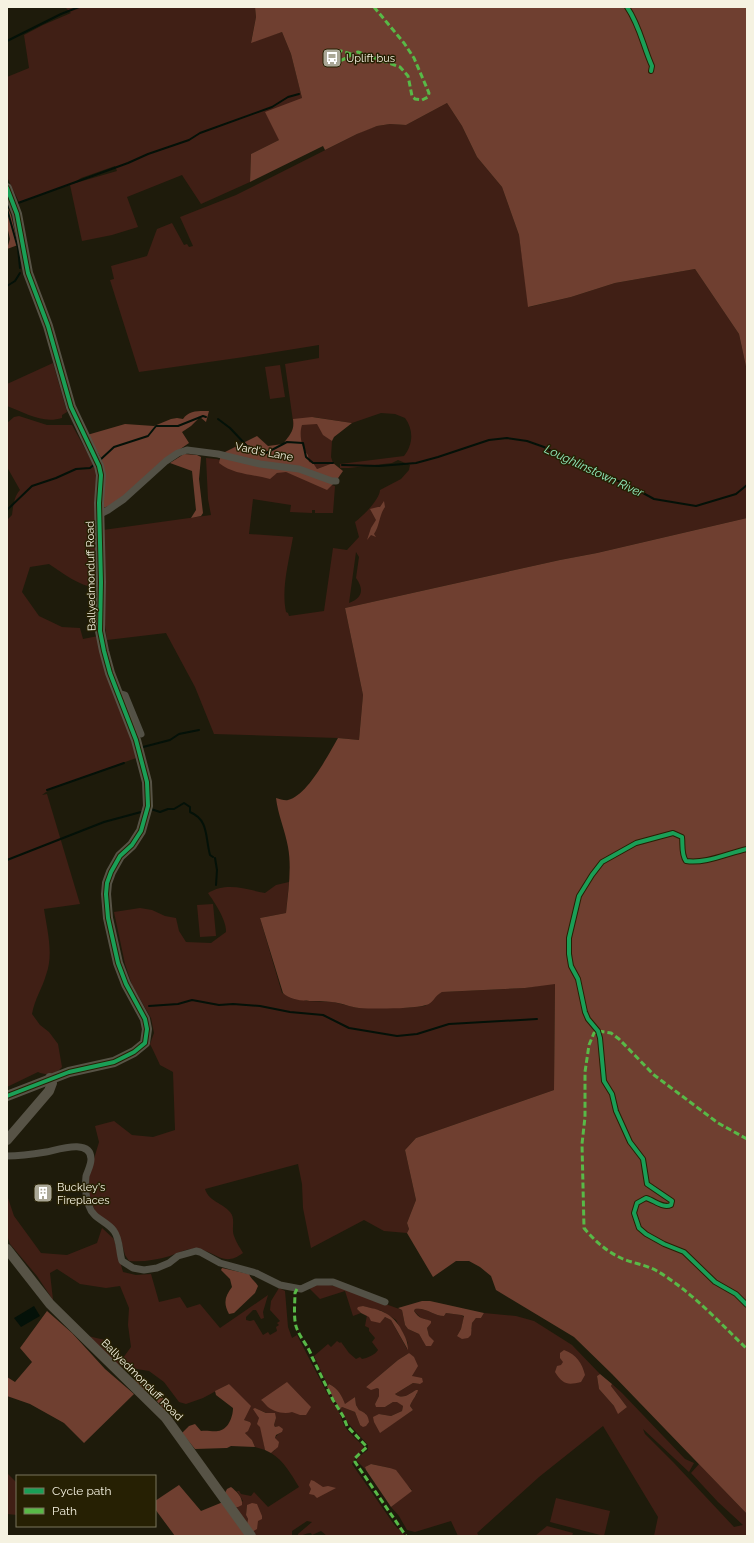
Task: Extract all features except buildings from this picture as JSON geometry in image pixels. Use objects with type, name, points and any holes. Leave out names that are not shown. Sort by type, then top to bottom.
[{"type":"street","name":"Ballyedmonduff Road","points":[[7,188],[17,214],[28,273],[48,326],[71,407],[95,454],[99,466],[101,475],[100,632],[104,651],[136,740],[147,782],[148,806],[141,831],[132,845],[120,856],[111,872],[107,882],[106,894],[115,951],[126,984],[145,1019],[147,1029],[145,1043],[134,1052],[114,1062],[76,1070],[50,1078]]},
{"type":"street","name":"Ballyedmonduff Road","points":[[100,514],[124,499],[166,461],[178,453],[187,450]]},
{"type":"street","name":"Vard's Lane","points":[[187,450],[218,454],[260,464],[298,469],[332,482],[336,481]]},
{"type":"street","points":[[118,693],[125,695],[141,734]]},
{"type":"street","points":[[7,1096],[50,1078],[52,1083],[49,1091],[7,1140]]},
{"type":"street","points":[[7,1156],[45,1152],[72,1146],[84,1148],[88,1151],[91,1160],[86,1183],[88,1205],[95,1217],[113,1230],[117,1235],[122,1261],[133,1268],[144,1270],[157,1268],[169,1263],[178,1256],[190,1252],[200,1252],[220,1263],[256,1273],[280,1285],[301,1289],[316,1282],[333,1282],[386,1302]]},
{"type":"street","name":"Ballyedmonduff Road","points":[[7,1249],[50,1304],[166,1418],[251,1536]]},
{"type":"shaded area","points":[[65,7],[255,7],[256,17],[251,42],[282,32],[291,54],[302,98],[279,140],[251,154],[250,182],[201,204],[182,175],[127,197],[138,227],[112,235],[82,241],[70,185],[19,202],[7,177],[7,77],[29,68],[24,35],[71,13]],"holes":[[[115,166],[117,171],[72,184],[81,178]]]},
{"type":"shaded area","points":[[255,7],[747,7],[747,371],[739,334],[695,269],[615,283],[571,297],[528,307],[519,235],[502,187],[477,157],[462,126],[447,103],[406,125],[390,124],[377,126],[325,150],[323,146],[250,182],[251,154],[279,140],[265,112],[302,98],[291,54],[282,32],[251,43],[256,17]]},
{"type":"shaded area","points":[[447,103],[462,126],[477,157],[502,187],[519,235],[529,307],[571,297],[615,283],[695,269],[739,334],[747,371],[747,518],[597,553],[345,608],[363,695],[359,740],[214,734],[195,687],[166,633],[107,640],[103,611],[103,530],[211,515],[208,499],[206,458],[217,459],[269,476],[283,471],[335,486],[333,513],[315,513],[315,510],[312,510],[312,513],[290,512],[291,505],[253,499],[249,534],[293,537],[284,594],[286,612],[289,616],[324,611],[333,548],[347,550],[359,537],[355,522],[374,502],[380,490],[401,479],[409,470],[410,465],[398,460],[392,463],[349,468],[340,468],[340,464],[404,456],[411,442],[410,427],[405,418],[395,414],[381,413],[352,423],[313,417],[332,441],[331,457],[333,463],[317,469],[298,457],[285,364],[319,358],[319,345],[139,372],[110,280],[114,279],[111,266],[147,256],[157,229],[172,223],[184,245],[187,244],[189,247],[193,246],[180,217],[236,195],[365,130],[390,124],[406,125]],"holes":[[[356,552],[359,557],[356,578],[359,582],[361,593],[357,599],[349,603]]]},
{"type":"shaded area","points":[[7,206],[11,215],[18,245],[7,249],[10,239],[7,226]]},
{"type":"shaded area","points":[[53,363],[67,412],[62,415],[62,418],[48,420],[41,419],[7,406],[7,384]]},
{"type":"shaded area","points":[[280,365],[285,397],[270,399],[265,367]]},
{"type":"shaded area","points":[[198,411],[209,411],[206,422],[200,417],[182,432],[189,443],[167,458],[127,494],[111,505],[103,508],[104,467],[100,456],[87,435],[125,424],[154,426],[171,419],[183,419],[188,414]]},
{"type":"shaded area","points":[[19,416],[47,425],[72,425],[96,469],[96,588],[77,582],[49,564],[30,567],[22,592],[39,616],[62,627],[80,628],[83,639],[98,636],[139,757],[50,789],[42,795],[47,794],[80,904],[44,909],[50,950],[49,959],[43,985],[32,1014],[58,1044],[62,1067],[52,1074],[38,1072],[7,1087],[7,520],[12,515],[15,498],[20,490],[7,467],[7,423],[14,417]]},
{"type":"shaded area","points":[[312,417],[352,423],[334,437],[332,441],[323,435],[317,424],[302,425],[301,440],[308,455],[309,462],[313,463],[317,469],[333,463],[343,471],[327,490],[286,472],[277,473],[270,479],[237,472],[219,463],[221,454],[257,436],[268,446],[283,444],[293,429],[293,419]]},
{"type":"shaded area","points":[[184,454],[197,455],[201,457],[199,479],[203,513],[201,516],[191,518],[196,510],[192,471],[170,463]]},
{"type":"shaded area","points":[[384,501],[385,507],[374,534],[376,537],[371,535],[367,540],[371,528],[376,520],[370,509],[380,507]]},
{"type":"shaded area","points":[[747,518],[747,1514],[612,1374],[574,1337],[496,1290],[491,1276],[480,1267],[469,1261],[456,1261],[433,1277],[407,1233],[409,1229],[407,1223],[416,1200],[405,1150],[416,1138],[554,1090],[555,984],[525,988],[442,992],[428,1004],[403,1008],[359,1008],[326,1001],[306,1001],[294,999],[283,993],[260,918],[286,913],[290,863],[287,841],[276,798],[288,800],[303,791],[317,774],[338,738],[359,740],[363,695],[345,608],[597,553]]},
{"type":"shaded area","points":[[289,882],[286,913],[260,918],[282,993],[307,1001],[333,1002],[358,1008],[404,1008],[425,1006],[436,995],[442,992],[525,988],[555,983],[554,1090],[416,1138],[405,1150],[416,1200],[407,1223],[409,1229],[407,1233],[384,1231],[364,1220],[311,1248],[303,1208],[302,1184],[298,1164],[205,1189],[213,1200],[227,1209],[232,1215],[234,1236],[243,1253],[230,1259],[225,1259],[204,1250],[193,1249],[155,1260],[129,1261],[125,1255],[121,1240],[97,1215],[89,1198],[88,1179],[99,1142],[95,1126],[114,1121],[132,1135],[153,1137],[175,1130],[173,1072],[160,1065],[150,1044],[154,1033],[151,1018],[132,985],[125,964],[114,912],[140,908],[152,910],[165,916],[176,918],[179,931],[186,942],[211,943],[226,932],[226,928],[220,912],[208,893],[222,888],[236,887],[265,893],[276,885]]},
{"type":"shaded area","points":[[213,904],[216,936],[200,937],[197,905]]},
{"type":"shaded area","points":[[7,1195],[14,1216],[41,1253],[67,1255],[97,1243],[102,1228],[114,1239],[123,1272],[136,1275],[151,1274],[159,1302],[180,1297],[187,1308],[200,1304],[220,1328],[268,1295],[263,1312],[264,1318],[261,1319],[256,1310],[253,1310],[246,1317],[246,1320],[254,1320],[263,1335],[268,1332],[270,1335],[277,1331],[276,1327],[279,1325],[277,1323],[280,1321],[270,1310],[271,1301],[279,1288],[285,1291],[288,1327],[292,1338],[297,1335],[327,1393],[338,1410],[344,1425],[363,1446],[364,1449],[356,1456],[352,1464],[393,1523],[398,1529],[400,1528],[405,1536],[327,1536],[321,1531],[312,1535],[309,1533],[298,1536],[298,1534],[312,1522],[307,1521],[292,1531],[292,1536],[255,1536],[247,1505],[247,1524],[234,1507],[243,1501],[237,1491],[241,1494],[251,1496],[254,1492],[268,1507],[299,1487],[283,1464],[271,1453],[275,1450],[275,1438],[282,1432],[279,1426],[275,1427],[274,1425],[276,1418],[255,1408],[259,1418],[265,1450],[255,1447],[252,1440],[245,1433],[250,1422],[244,1420],[245,1416],[229,1384],[203,1398],[186,1404],[179,1402],[164,1382],[149,1371],[118,1366],[88,1336],[109,1341],[112,1354],[123,1358],[131,1347],[128,1325],[129,1308],[120,1286],[106,1288],[80,1284],[57,1269],[50,1273],[53,1300],[37,1276],[10,1244],[7,1235]]},
{"type":"shaded area","points":[[222,1268],[249,1274],[258,1286],[255,1293],[234,1313],[229,1314],[225,1303],[226,1297],[232,1287],[230,1279],[221,1270]]},
{"type":"shaded area","points":[[324,1284],[339,1287],[402,1310],[405,1325],[408,1329],[419,1334],[422,1339],[429,1336],[427,1328],[429,1325],[426,1319],[422,1319],[414,1311],[415,1309],[423,1309],[440,1316],[444,1316],[446,1313],[461,1315],[464,1317],[461,1329],[457,1336],[472,1329],[472,1323],[476,1318],[481,1318],[484,1313],[516,1316],[534,1321],[572,1345],[600,1374],[597,1376],[599,1389],[614,1406],[627,1407],[611,1386],[612,1384],[685,1459],[694,1463],[689,1472],[643,1429],[645,1434],[734,1527],[743,1525],[718,1502],[691,1473],[699,1464],[747,1514],[747,1536],[654,1536],[658,1517],[603,1426],[539,1477],[477,1533],[479,1536],[458,1536],[451,1521],[415,1532],[407,1530],[399,1516],[391,1507],[412,1490],[390,1468],[371,1464],[365,1467],[366,1470],[357,1461],[357,1458],[368,1450],[368,1445],[348,1423],[340,1409],[342,1407],[355,1412],[360,1425],[366,1414],[359,1410],[356,1405],[355,1397],[345,1405],[337,1390],[329,1384],[328,1386],[314,1356],[328,1344],[331,1347],[337,1341],[340,1343],[341,1342],[349,1353],[356,1359],[360,1357],[364,1359],[375,1353],[378,1350],[372,1342],[375,1338],[369,1331],[369,1328],[365,1326],[367,1315],[380,1321],[385,1317],[391,1320],[407,1349],[408,1343],[396,1320],[382,1311],[363,1306],[357,1309],[361,1313],[353,1316],[345,1291],[320,1299],[310,1289],[316,1285]],"holes":[[[409,1353],[414,1371],[412,1376],[420,1384],[413,1383],[395,1394],[398,1396],[403,1396],[416,1390],[417,1394],[410,1406],[413,1410],[380,1432],[379,1414],[391,1416],[402,1411],[403,1406],[398,1402],[393,1402],[385,1407],[375,1404],[379,1396],[379,1389],[366,1387],[398,1360]]]},
{"type":"shaded area","points":[[422,1301],[430,1301],[484,1313],[481,1318],[476,1318],[472,1323],[471,1335],[468,1338],[462,1339],[457,1336],[461,1329],[464,1316],[446,1313],[444,1316],[440,1316],[423,1309],[415,1309],[414,1311],[419,1317],[431,1321],[427,1328],[429,1336],[434,1341],[431,1346],[426,1346],[419,1334],[408,1329],[405,1325],[402,1310],[398,1308]]},
{"type":"shaded area","points":[[34,1306],[40,1316],[21,1327],[14,1318]]},
{"type":"shaded area","points":[[363,1306],[380,1310],[392,1318],[400,1327],[404,1335],[408,1350],[391,1320],[385,1317],[380,1323],[371,1321],[369,1317],[357,1309],[358,1307]]},
{"type":"shaded area","points":[[47,1311],[72,1333],[105,1369],[134,1394],[84,1443],[64,1423],[30,1404],[7,1396],[7,1377],[15,1382],[32,1362],[20,1348]]},
{"type":"shaded area","points":[[564,1350],[576,1357],[580,1363],[585,1375],[581,1382],[569,1384],[563,1382],[555,1372],[557,1366],[561,1365],[563,1362],[560,1358],[560,1353]]},
{"type":"shaded area","points":[[409,1353],[414,1357],[418,1366],[412,1376],[422,1378],[423,1382],[420,1384],[413,1383],[395,1394],[398,1396],[403,1396],[418,1390],[410,1406],[413,1410],[380,1433],[373,1417],[379,1414],[391,1416],[402,1411],[403,1406],[397,1402],[393,1402],[385,1407],[376,1407],[375,1404],[379,1396],[379,1389],[377,1388],[371,1390],[366,1387],[398,1360]]},
{"type":"shaded area","points":[[600,1374],[612,1384],[611,1386],[627,1407],[618,1414],[614,1406],[599,1389],[597,1376]]},
{"type":"shaded area","points":[[138,1378],[152,1385],[153,1389],[170,1404],[170,1407],[165,1411],[156,1400],[134,1380]]},
{"type":"shaded area","points":[[287,1382],[311,1407],[306,1415],[300,1415],[292,1412],[278,1412],[268,1407],[261,1400]]},
{"type":"shaded area","points":[[229,1384],[251,1406],[244,1420],[250,1422],[251,1424],[248,1431],[245,1433],[252,1440],[255,1447],[231,1446],[227,1448],[195,1449],[182,1433],[189,1426],[195,1424],[201,1431],[218,1431],[227,1426],[231,1419],[233,1408],[216,1395],[215,1391]]},
{"type":"shaded area","points":[[329,1384],[339,1392],[345,1404],[355,1397],[356,1405],[359,1410],[365,1413],[368,1417],[369,1422],[366,1426],[363,1427],[360,1425],[355,1412],[342,1407],[340,1409],[327,1387]]},
{"type":"shaded area","points":[[255,1408],[266,1413],[275,1413],[275,1427],[279,1426],[283,1429],[282,1432],[276,1435],[275,1438],[279,1442],[278,1447],[271,1453],[265,1450],[260,1427],[257,1424],[259,1418],[253,1409]]},
{"type":"shaded area","points":[[371,1464],[396,1470],[412,1491],[391,1507],[366,1470],[365,1467]]},
{"type":"shaded area","points":[[7,1473],[16,1482],[16,1515],[7,1514]]},
{"type":"shaded area","points":[[311,1480],[323,1487],[328,1486],[336,1488],[317,1498],[314,1495],[309,1494],[311,1489],[309,1485]]},
{"type":"shaded area","points":[[179,1485],[201,1511],[223,1502],[246,1536],[175,1536],[156,1510],[156,1500]]},
{"type":"shaded area","points":[[231,1487],[237,1492],[241,1499],[242,1505],[238,1507],[234,1507],[225,1493],[227,1489]]},
{"type":"shaded area","points":[[556,1498],[610,1511],[604,1536],[550,1522]]},
{"type":"shaded area","points":[[252,1503],[257,1504],[262,1519],[258,1521],[257,1529],[252,1532],[247,1524],[248,1519],[246,1515],[247,1505]]},
{"type":"shaded area","points":[[547,1526],[573,1533],[572,1536],[535,1536]]},
{"type":"waterway","points":[[7,41],[61,14],[79,7]]},
{"type":"waterway","points":[[18,203],[189,140],[200,133],[272,107],[288,97],[299,94]]},
{"type":"waterway","points":[[9,206],[7,209],[18,248],[20,268]]},
{"type":"waterway","points":[[7,286],[15,281],[20,273]]},
{"type":"waterway","name":"Loughlinstown River","points":[[100,460],[114,447],[148,436],[156,426],[178,426],[203,416],[206,417]]},
{"type":"waterway","name":"Loughlinstown River","points":[[218,419],[230,428],[247,446],[266,453],[287,442],[303,443],[306,457],[313,463],[333,463]]},
{"type":"waterway","name":"Loughlinstown River","points":[[342,465],[379,466],[416,463],[489,440],[507,438],[527,441],[544,447],[586,470],[621,482],[633,490],[654,499],[696,506],[736,494],[747,485]]},
{"type":"waterway","name":"Loughlinstown River","points":[[7,510],[32,486],[76,469],[90,468],[95,464]]},
{"type":"waterway","points":[[143,747],[170,740],[179,734],[199,730]]},
{"type":"waterway","points":[[47,790],[124,763]]},
{"type":"waterway","points":[[151,809],[160,812],[168,809],[174,809],[184,803],[190,807],[190,812],[196,815],[203,824],[210,855],[213,857]]},
{"type":"waterway","points":[[7,860],[104,822],[141,812]]},
{"type":"waterway","points":[[215,858],[217,870],[216,885]]},
{"type":"waterway","points":[[149,1006],[178,1004],[192,1000],[219,1005],[233,1004],[260,1006],[290,1012],[323,1015],[349,1028],[397,1036],[417,1034],[449,1024],[537,1019]]},
{"type":"marked path","points":[[351,54],[341,51],[338,52],[335,58],[338,61],[358,52],[400,67],[408,76],[412,96],[415,99],[422,100],[428,97],[429,93],[414,58],[404,43],[374,7]]},
{"type":"marked path","points":[[747,1139],[718,1123],[654,1075],[619,1039],[611,1033],[598,1031],[594,1033],[589,1045],[585,1072],[585,1117],[582,1144],[584,1228],[608,1251],[657,1271],[669,1279],[693,1297],[747,1349]]},
{"type":"marked path","points":[[297,1289],[295,1293],[294,1311],[297,1329],[347,1426],[367,1447],[355,1458],[355,1462],[406,1536]]},
{"type":"cycle path","points":[[627,7],[638,29],[652,66],[651,71]]},
{"type":"cycle path","points":[[7,188],[17,214],[28,273],[48,326],[71,407],[99,466],[101,475],[99,503],[101,582],[100,631],[110,673],[136,740],[147,782],[148,806],[141,831],[132,845],[120,856],[111,872],[107,883],[106,894],[108,918],[118,963],[126,984],[145,1019],[147,1029],[145,1043],[134,1052],[114,1062],[69,1072],[7,1096]]},
{"type":"cycle path","points":[[747,849],[709,860],[694,862],[686,861],[684,858],[682,837],[673,833],[636,843],[602,862],[592,875],[579,896],[569,938],[571,966],[578,979],[585,1012],[588,1019],[598,1031],[600,1038],[604,1081],[612,1094],[616,1111],[630,1142],[643,1159],[647,1184],[672,1201],[671,1205],[668,1206],[646,1198],[637,1203],[634,1213],[639,1228],[646,1234],[664,1244],[684,1252],[715,1282],[736,1294],[747,1305]]},
{"type":"place","name":"Uplift bus","points":[[332,58]]},
{"type":"place","name":"Buckley's Fireplaces","points":[[43,1193]]}]
